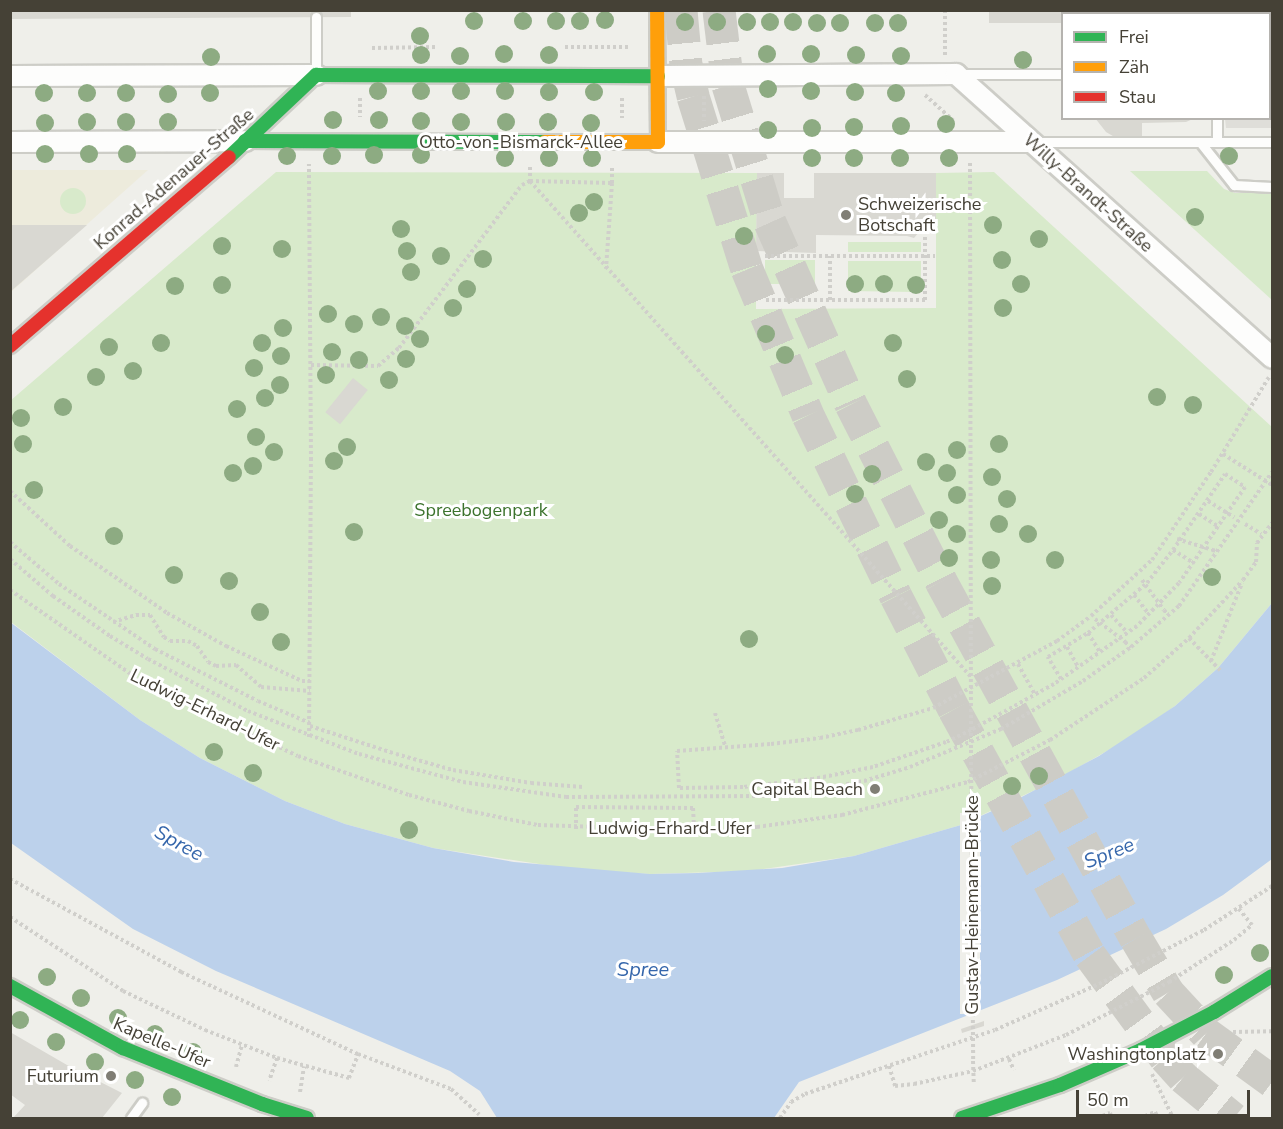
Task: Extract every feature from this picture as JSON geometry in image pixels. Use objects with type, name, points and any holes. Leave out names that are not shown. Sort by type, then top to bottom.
[{"type":"street","points":[[657,10],[658,142]]},
{"type":"street","points":[[10,76],[956,74]]},
{"type":"street","name":"Willy-Brandt-Straße","points":[[956,74],[1272,358]]},
{"type":"street","name":"Konrad-Adenauer-Straße","points":[[10,346],[245,141],[316,75]]},
{"type":"street","name":"Otto-von-Bismarck-Allee","points":[[10,142],[1031,142]]},
{"type":"street","points":[[962,1119],[978,1116],[1060,1085],[1141,1050],[1214,1012],[1272,976]]},
{"type":"street","name":"Kapelle-Ufer","points":[[10,986],[123,1048],[261,1111],[307,1119]]},
{"type":"lane","points":[[316,17],[316,75]]},
{"type":"lane","points":[[956,74],[1061,74]]},
{"type":"lane","points":[[1217,120],[1217,142]]},
{"type":"lane","points":[[1031,142],[1272,142]]},
{"type":"lane","points":[[1200,142],[1234,185],[1272,187]]},
{"type":"lane","points":[[130,1119],[142,1103]]},
{"type":"path","points":[[945,10],[945,63],[956,74]]},
{"type":"path","points":[[566,47],[629,46]]},
{"type":"path","points":[[372,48],[436,47]]},
{"type":"path","points":[[360,87],[360,119]]},
{"type":"path","points":[[704,87],[704,128]]},
{"type":"path","points":[[917,87],[955,122]]},
{"type":"path","points":[[622,89],[622,120]]},
{"type":"path","points":[[309,737],[310,142]]},
{"type":"path","name":"Gustav-Heinemann-Brücke","points":[[970,155],[974,1084]]},
{"type":"path","points":[[606,268],[612,167]]},
{"type":"path","points":[[310,365],[378,366],[399,348],[522,185],[530,181],[612,183]]},
{"type":"path","points":[[530,181],[971,677]]},
{"type":"path","points":[[766,300],[925,300],[925,234]]},
{"type":"path","points":[[765,256],[788,254],[935,256]]},
{"type":"path","points":[[830,256],[830,300]]},
{"type":"path","points":[[1061,679],[1048,657],[1088,633],[1134,595],[1160,568],[1225,474],[1245,487],[1194,564],[1149,614],[1127,633],[1078,668],[1061,679],[1035,695],[971,730],[946,742],[873,767],[813,779],[743,787],[679,788],[677,751],[810,739],[858,730],[933,708],[1058,642],[1093,618],[1152,560],[1169,537],[1223,454],[1272,372]]},
{"type":"path","points":[[1223,454],[1272,485]]},
{"type":"path","points":[[10,559],[53,596],[110,636],[195,685],[300,734],[414,771],[463,782],[543,794],[602,798],[659,798],[812,791],[864,781],[910,767],[971,743],[1032,712],[1131,647],[1179,606],[1272,472]]},
{"type":"path","points":[[10,490],[70,546],[167,613],[226,646],[302,681],[310,681]]},
{"type":"path","points":[[1208,501],[1234,517]]},
{"type":"path","points":[[1199,514],[1219,527]]},
{"type":"path","name":"Ludwig-Erhard-Ufer","points":[[10,590],[144,683],[298,756],[409,795],[469,812],[538,825],[576,829],[694,830],[757,827],[831,817],[968,782],[1050,740],[1144,678],[1189,638],[1243,580],[1256,562],[1257,543],[1272,523]]},
{"type":"path","points":[[1245,524],[1262,534]]},
{"type":"path","points":[[1169,537],[1218,551]]},
{"type":"path","points":[[10,542],[59,584],[155,649],[219,683],[310,724],[396,754],[453,770],[531,783],[584,787]]},
{"type":"path","points":[[1173,550],[1194,564]]},
{"type":"path","points":[[1138,574],[1168,615]]},
{"type":"path","points":[[1211,660],[1243,580]]},
{"type":"path","points":[[1134,595],[1149,614]]},
{"type":"path","points":[[113,622],[136,615],[150,615],[164,637],[170,641],[188,642],[197,646],[208,662],[216,666],[236,665],[261,687],[310,691]]},
{"type":"path","points":[[1111,615],[1127,633]]},
{"type":"path","points":[[1093,618],[1131,647]]},
{"type":"path","points":[[1088,633],[1100,652]]},
{"type":"path","points":[[1189,638],[1221,671]]},
{"type":"path","points":[[1067,647],[1078,668]]},
{"type":"path","points":[[1018,664],[1035,695]]},
{"type":"path","points":[[715,712],[724,746]]},
{"type":"path","points":[[602,798],[602,808]]},
{"type":"path","points":[[659,798],[659,808]]},
{"type":"path","points":[[576,829],[576,807],[693,808],[694,830]]},
{"type":"path","points":[[10,879],[181,972],[358,1054],[451,1089],[479,1114]]},
{"type":"path","points":[[780,1119],[791,1102],[805,1094],[1037,1012],[1167,951],[1239,909],[1272,886]]},
{"type":"path","points":[[889,1066],[895,1086],[973,1071],[1009,1059],[1120,1009],[1192,968],[1252,925],[1239,909]]},
{"type":"path","points":[[10,917],[123,991],[242,1045],[277,1058],[349,1078],[358,1054]]},
{"type":"path","points":[[1233,1032],[1272,1030]]},
{"type":"path","points":[[236,1061],[242,1045]]},
{"type":"path","points":[[272,1074],[277,1058]]},
{"type":"path","points":[[1009,1059],[1014,1070]]},
{"type":"path","points":[[302,1084],[304,1066]]},
{"type":"path","points":[[1152,1074],[1173,1119]]},
{"type":"path","points":[[1147,1119],[1146,1116],[1155,1112],[1158,1119]]},
{"type":"path","points":[[1097,1119],[1110,1113],[1109,1118]]},
{"type":"shaded area","points":[[1272,87],[1272,128],[1226,128],[1225,120],[1271,120]]},
{"type":"shaded area","points":[[11,170],[148,170],[11,292]]},
{"type":"green space","points":[[1130,171],[1207,171],[1224,189],[1235,193],[1272,193],[1272,300]]},
{"type":"green space","name":"Spreebogenpark","points":[[276,172],[757,173],[756,309],[936,308],[936,173],[994,172],[1272,427],[1272,603],[1218,668],[1175,706],[1130,738],[1054,781],[961,825],[854,856],[750,871],[650,874],[572,869],[433,848],[345,824],[285,801],[200,758],[140,720],[11,622],[10,401]]},
{"type":"green space","points":[[73,188],[82,192],[86,201],[82,210],[73,214],[64,210],[60,201],[64,192]]},
{"type":"green space","points":[[848,242],[921,242],[921,252],[848,252]]},
{"type":"green space","points":[[765,260],[815,260],[815,284],[765,284]]},
{"type":"green space","points":[[848,261],[921,261],[921,288],[915,292],[848,291]]},
{"type":"water","name":"Spree","points":[[1272,603],[1272,859],[1223,895],[1166,929],[1057,980],[799,1082],[774,1118],[497,1118],[480,1091],[450,1071],[216,971],[133,929],[11,843],[10,622],[140,720],[200,758],[285,801],[345,824],[433,848],[514,862],[650,874],[782,868],[854,856],[961,825],[1014,801],[1099,756],[1175,706],[1218,668]]},
{"type":"pier","points":[[960,813],[980,813],[980,1014],[960,1014]]},
{"type":"building","points":[[10,10],[351,10],[351,17],[10,19]]},
{"type":"building","points":[[989,10],[1258,10],[1258,12],[1061,12],[1061,23],[989,23]]},
{"type":"building","points":[[1097,120],[1190,120],[1142,123],[1142,139],[1118,139],[1106,132]]},
{"type":"building","name":"Schweizerische Botschaft","points":[[757,173],[784,173],[784,198],[814,198],[814,173],[936,173],[936,232],[919,232],[914,238],[816,235],[816,253],[756,251]]},
{"type":"building","points":[[10,225],[87,225],[10,292]]},
{"type":"building","points":[[353,378],[368,390],[340,424],[325,412]]},
{"type":"building","points":[[984,1021],[984,1026],[962,1033],[961,1029]]},
{"type":"building","points":[[10,1032],[122,1093],[102,1118],[13,1118],[25,1105],[10,1094]]},
{"type":"tunnel","points":[[681,10],[686,65],[693,96],[747,269],[808,415],[896,596],[954,709],[1090,955],[1165,1057],[1183,1077],[1233,1118]]},
{"type":"tunnel","points":[[719,10],[728,85],[770,222],[851,404],[941,581],[1136,938],[1168,992],[1206,1033],[1272,1081]]},
{"type":"traffic: fast","points":[[229,157],[316,75],[658,76]]},
{"type":"traffic: fast","points":[[245,141],[545,142]]},
{"type":"traffic: fast","points":[[962,1118],[1060,1085],[1141,1050],[1214,1012],[1272,976]]},
{"type":"traffic: fast","points":[[10,986],[123,1048],[262,1104],[307,1118]]},
{"type":"traffic: slow","points":[[545,142],[658,142],[657,10]]},
{"type":"traffic: jam","points":[[10,346],[229,157]]},
{"type":"place","name":"Schweizerische Botschaft","points":[[846,215]]},
{"type":"place","name":"Capital Beach","points":[[875,789]]},
{"type":"place","name":"Washingtonplatz","points":[[1218,1054]]},
{"type":"place","name":"Futurium","points":[[111,1076]]}]
